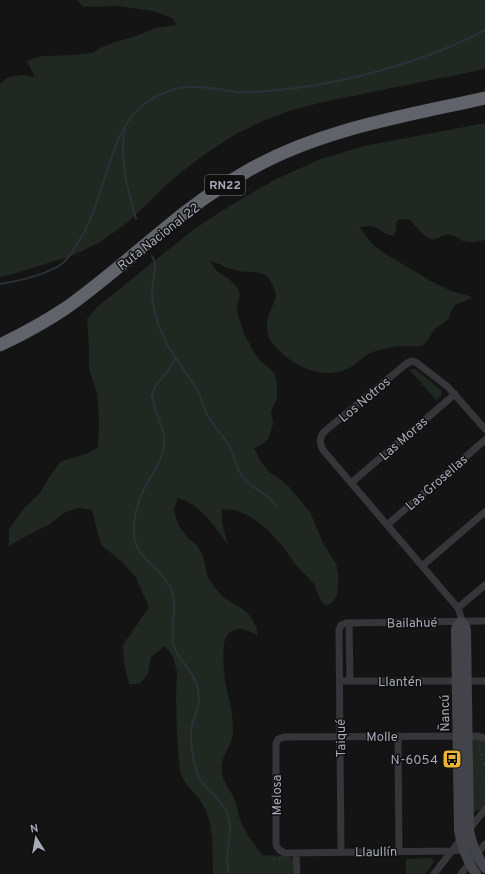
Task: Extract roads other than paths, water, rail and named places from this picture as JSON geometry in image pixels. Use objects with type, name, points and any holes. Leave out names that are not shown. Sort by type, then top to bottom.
[{"type":"highway","name":"Ruta Nacional 22","points":[[0,345],[17,337],[66,308],[184,213],[230,181],[265,161],[304,144],[350,129],[485,98]]},
{"type":"street","name":"Los Notros","points":[[320,441],[321,436],[326,431],[406,364],[412,361],[417,363],[445,384],[454,394]]},
{"type":"street","points":[[454,394],[485,429]]},
{"type":"street","name":"Las Moras","points":[[351,482],[454,394]]},
{"type":"street","name":"Las Grosellas","points":[[387,525],[485,440]]},
{"type":"street","name":"Ñancú","points":[[320,441],[323,450],[458,608],[461,622],[465,626],[466,630],[462,681],[463,736],[469,830],[469,864],[476,874]]},
{"type":"street","points":[[422,566],[485,512]]},
{"type":"street","points":[[458,608],[485,585]]},
{"type":"street","name":"Bailahué","points":[[341,625],[345,623],[485,621]]},
{"type":"street","points":[[349,623],[350,681]]},
{"type":"street","name":"Taiqué","points":[[341,625],[339,630],[341,852]]},
{"type":"street","name":"Llantén","points":[[340,681],[485,681]]},
{"type":"street","points":[[398,736],[399,851]]},
{"type":"street","name":"Molle","points":[[278,739],[284,737],[398,736],[480,736],[485,738]]},
{"type":"street","name":"Ñancú","points":[[463,736],[460,830],[468,848],[485,868]]},
{"type":"street","name":"Melosa","points":[[278,739],[276,744],[276,844],[279,850]]},
{"type":"street","points":[[468,848],[469,830],[485,809]]},
{"type":"street","points":[[434,874],[452,851],[485,844]]},
{"type":"street","name":"Llaullín","points":[[279,850],[285,853],[452,851]]},
{"type":"street","points":[[296,853],[297,874]]},
{"type":"street","points":[[461,874],[469,864]]},
{"type":"waterway","points":[[0,284],[47,272],[63,263],[68,257],[84,233],[122,131],[134,114],[155,97],[184,87],[214,88],[238,92],[256,92],[299,88],[337,81],[361,76],[424,57],[461,42],[485,30]]},
{"type":"waterway","points":[[125,128],[123,147],[124,168],[136,219]]},
{"type":"waterway","points":[[152,256],[155,264],[152,287],[153,302],[156,318],[165,341],[197,390],[210,420],[232,451],[238,470],[242,476],[251,485],[265,494],[276,506]]},
{"type":"waterway","points":[[176,358],[154,388],[153,392],[152,397],[162,428],[164,445],[160,461],[146,484],[140,499],[135,518],[134,536],[140,553],[164,578],[173,595],[174,607],[172,633],[174,646],[178,655],[195,679],[199,695],[198,706],[191,731],[191,743],[196,770],[201,781],[222,804],[228,816],[230,823],[227,857],[229,874]]},
{"type":"place","name":"N-6054","points":[[452,759]]}]
